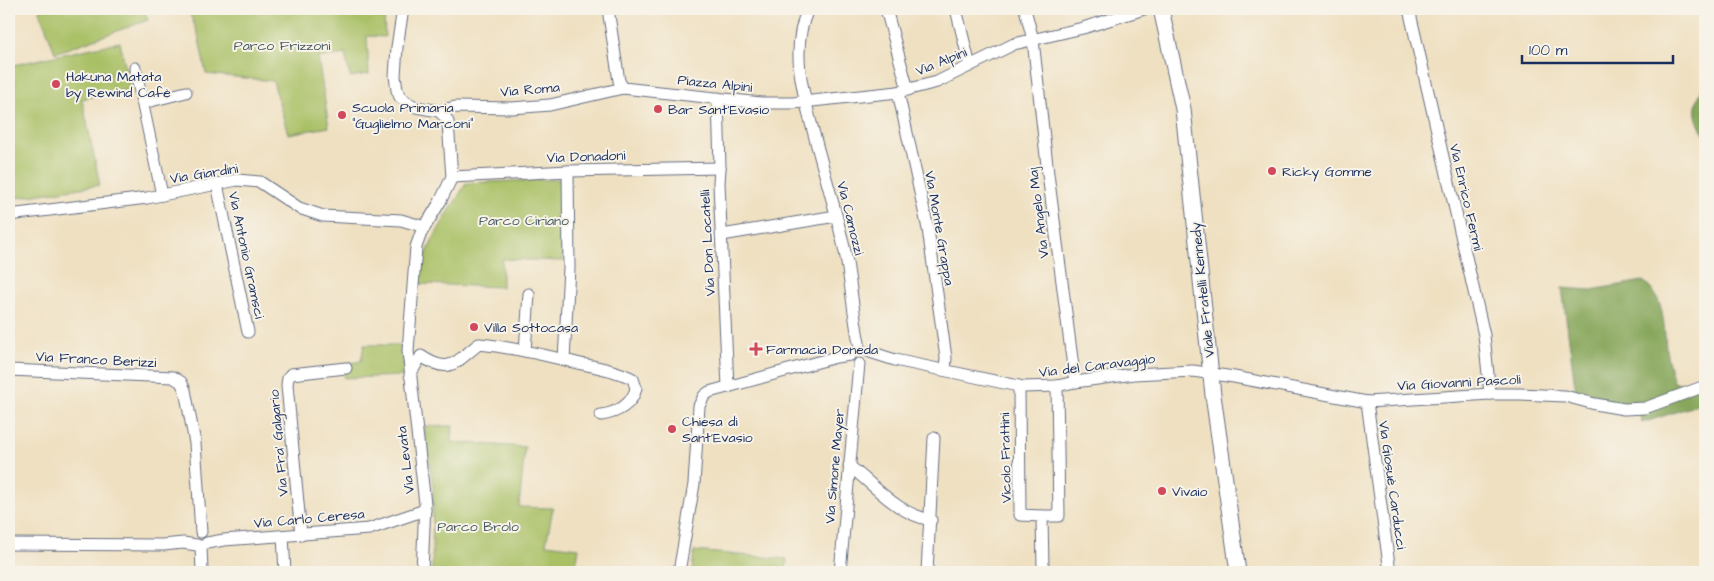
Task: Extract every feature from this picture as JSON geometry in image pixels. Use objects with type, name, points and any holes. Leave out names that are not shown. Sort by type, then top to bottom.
[{"type":"street","points":[[403,9],[397,47],[395,76],[397,90],[400,97],[416,107],[439,111],[446,118],[448,122],[452,177]]},
{"type":"street","points":[[608,9],[619,81],[622,88]]},
{"type":"street","name":"Via Camozzi","points":[[808,9],[802,26],[799,53],[800,74],[805,103],[845,252],[858,343]]},
{"type":"street","name":"Via Monte Grappa","points":[[886,9],[928,230],[946,358],[945,370]]},
{"type":"street","points":[[956,9],[970,66]]},
{"type":"street","name":"Via Angelo Maj","points":[[1025,9],[1033,40],[1075,382]]},
{"type":"street","name":"Via Alpini","points":[[805,103],[903,91],[937,82],[1014,44],[1083,28],[1144,9]]},
{"type":"street","name":"Viale Fratelli Kennedy","points":[[1162,9],[1182,109],[1211,372],[1238,572]]},
{"type":"street","name":"Via Enrico Fermi","points":[[1409,9],[1484,335],[1490,394]]},
{"type":"street","points":[[135,68],[162,195]]},
{"type":"street","name":"Piazza Alpini","points":[[622,88],[761,103],[805,103]]},
{"type":"street","name":"Via Roma","points":[[439,111],[455,107],[512,108],[550,106],[622,88]]},
{"type":"street","points":[[143,103],[186,92]]},
{"type":"street","name":"Via Don Locatelli","points":[[718,98],[719,183],[728,387]]},
{"type":"street","name":"Via Donadoni","points":[[452,177],[568,171],[720,168]]},
{"type":"street","points":[[564,360],[569,268],[568,171]]},
{"type":"street","name":"Via Levata","points":[[422,572],[425,510],[423,476],[408,344],[416,247],[452,177]]},
{"type":"street","name":"Via Giardini","points":[[9,215],[162,195],[238,180],[260,182],[299,208],[323,216],[401,220],[425,227]]},
{"type":"street","name":"Via Antonio Gramsci","points":[[217,184],[248,332]]},
{"type":"street","points":[[722,235],[836,216]]},
{"type":"street","points":[[525,351],[529,294]]},
{"type":"street","points":[[858,343],[867,345],[870,352],[867,361],[859,364],[853,361],[850,355],[851,347],[858,343]]},
{"type":"street","points":[[408,344],[431,363],[443,366],[462,360],[479,344],[525,351],[597,367],[633,379],[636,388],[633,398],[625,406],[608,414],[601,415]]},
{"type":"street","name":"Via del Caravaggio","points":[[870,352],[945,370],[1036,388],[1134,374],[1211,372]]},
{"type":"street","points":[[679,572],[694,484],[699,406],[704,396],[709,392],[836,357],[850,355]]},
{"type":"street","points":[[410,374],[421,356]]},
{"type":"street","name":"Via Simone Mayer","points":[[840,572],[859,364]]},
{"type":"street","name":"Via Fra' Galgario","points":[[301,535],[287,385],[288,378],[291,374],[346,368]]},
{"type":"street","name":"Via Franco Berizzi","points":[[9,370],[173,377],[181,382],[195,444],[201,519],[200,539]]},
{"type":"street","name":"Via Giovanni Pascoli","points":[[1211,372],[1367,402],[1490,394],[1565,396],[1624,409],[1645,408],[1705,386]]},
{"type":"street","name":"Vicolo Frattini","points":[[1019,386],[1020,515],[1042,516]]},
{"type":"street","points":[[1043,569],[1042,516],[1059,516],[1058,386]]},
{"type":"street","name":"Via Giosuè Carducci","points":[[1367,402],[1390,572]]},
{"type":"street","points":[[927,572],[934,438]]},
{"type":"street","points":[[849,466],[902,509],[920,518],[931,520]]},
{"type":"street","name":"Via Carlo Ceresa","points":[[9,544],[163,544],[182,543],[200,539],[224,540],[301,535],[369,529],[425,510]]},
{"type":"street","points":[[283,536],[285,572]]},
{"type":"street","points":[[200,539],[202,572]]},
{"type":"street","points":[[1230,572],[1235,552]]},
{"type":"green space","points":[[39,9],[144,9],[148,20],[55,53]]},
{"type":"green space","name":"Parco Frizzoni","points":[[188,9],[384,9],[385,37],[367,36],[369,74],[350,77],[345,54],[318,58],[329,127],[288,134],[273,81],[206,74],[198,34]]},
{"type":"green space","points":[[120,42],[130,89],[82,99],[100,185],[9,199],[9,66]]},
{"type":"green space","points":[[1705,84],[1705,136],[1696,116],[1696,104]]},
{"type":"green space","name":"Parco Ciriano","points":[[562,179],[563,261],[502,259],[502,287],[420,284],[421,271],[430,245],[466,183]]},
{"type":"green space","points":[[1643,281],[1655,294],[1662,311],[1667,357],[1674,382],[1684,384],[1705,376],[1705,401],[1642,423],[1636,404],[1605,402],[1576,393],[1562,288],[1591,290]]},
{"type":"green space","points":[[364,345],[401,345],[405,376],[344,378],[345,364],[361,361]]},
{"type":"green space","name":"Parco Brolo","points":[[424,426],[453,426],[452,442],[525,447],[519,507],[553,508],[546,544],[579,548],[575,572],[432,572],[433,486]]},
{"type":"green space","points":[[694,551],[787,559],[786,572],[692,572]]},
{"type":"place","name":"Hakuna Matata by Rewind Cafè","points":[[56,84]]},
{"type":"place","name":"Bar Sant'Evasio","points":[[658,109]]},
{"type":"place","name":"Scuola Primaria \"Guglielmo Marconi\"","points":[[342,115]]},
{"type":"place","name":"Ricky Gomme","points":[[1272,171]]},
{"type":"place","name":"Villa Sottocasa","points":[[474,327]]},
{"type":"place","name":"Farmacia Doneda","points":[[756,349]]},
{"type":"place","name":"Chiesa di Sant'Evasio","points":[[672,429]]},
{"type":"place","name":"Vivaio","points":[[1162,491]]}]
